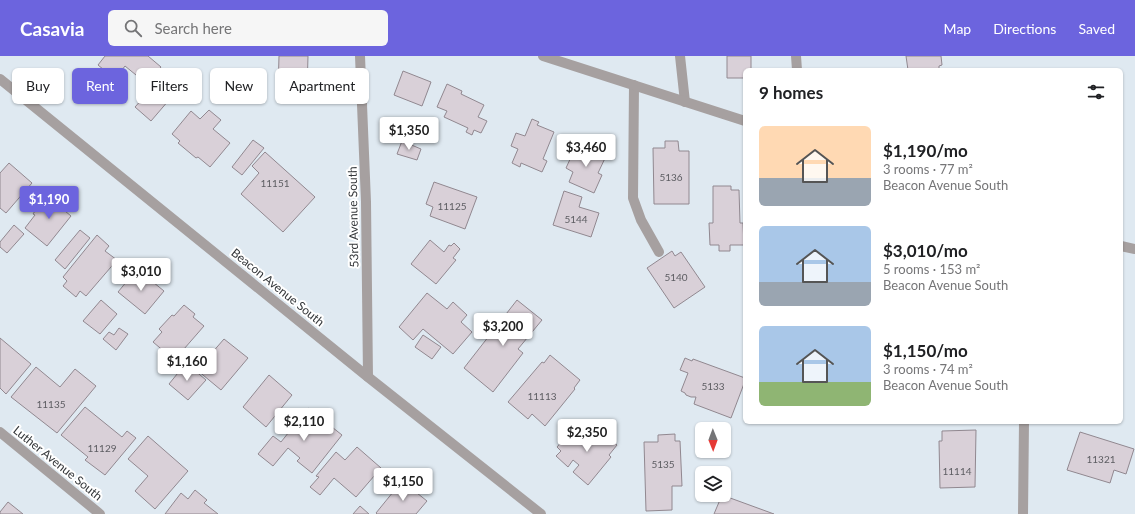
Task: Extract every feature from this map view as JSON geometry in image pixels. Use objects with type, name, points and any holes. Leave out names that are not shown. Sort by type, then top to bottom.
[{"type":"street","name":"53rd Avenue South","points":[[360,56],[366,202],[368,377]]},
{"type":"street","points":[[543,56],[743,120]]},
{"type":"street","points":[[680,56],[685,102]]},
{"type":"street","points":[[796,56],[797,68]]},
{"type":"street","name":"Beacon Avenue South","points":[[0,79],[368,377],[541,514]]},
{"type":"street","points":[[634,85],[633,198],[641,220],[659,252]]},
{"type":"street","points":[[1123,246],[1135,249]]},
{"type":"street","points":[[1023,514],[1024,424]]},
{"type":"street","name":"Luther Avenue South","points":[[0,432],[100,514]]},
{"type":"building","points":[[105,56],[148,56],[161,67],[136,68],[136,75],[125,66],[123,68],[102,68],[98,65]]},
{"type":"building","points":[[279,56],[308,56],[308,68],[279,68]]},
{"type":"building","points":[[727,56],[751,56],[751,68],[743,68],[743,78],[727,78]]},
{"type":"building","points":[[906,56],[941,56],[942,65],[939,66],[939,68],[908,68]]},
{"type":"building","points":[[403,71],[431,82],[422,106],[394,95]]},
{"type":"building","points":[[447,84],[462,91],[461,94],[484,105],[478,117],[487,121],[481,133],[474,130],[472,135],[466,132],[468,128],[444,117],[447,111],[437,107]]},
{"type":"building","points":[[138,104],[166,104],[151,121],[135,107]]},
{"type":"building","points":[[209,110],[221,120],[213,129],[230,143],[210,167],[178,143],[180,141],[172,134],[191,111],[200,119]]},
{"type":"building","points":[[532,119],[539,122],[537,125],[554,132],[543,159],[547,161],[542,172],[521,163],[520,167],[512,163],[518,149],[511,146],[516,133],[525,136]]},
{"type":"building","points":[[253,140],[264,148],[242,175],[232,167]]},
{"type":"building","points":[[402,141],[421,149],[417,160],[397,154]]},
{"type":"building","points":[[665,141],[678,141],[679,151],[689,151],[689,204],[654,204],[653,148],[665,148]]},
{"type":"building","points":[[577,144],[591,151],[592,148],[607,154],[598,173],[602,175],[594,193],[569,182],[573,172],[566,168]]},
{"type":"building","points":[[265,152],[315,197],[283,232],[241,194],[259,173],[252,166]]},
{"type":"building","points":[[9,163],[32,183],[6,213],[0,208],[0,173]]},
{"type":"building","points":[[434,182],[477,197],[465,229],[430,216],[433,207],[426,204]]},
{"type":"building","points":[[713,186],[731,186],[731,190],[739,190],[740,223],[743,223],[743,245],[730,245],[730,251],[719,251],[719,245],[710,245],[709,223],[713,223]]},
{"type":"building","points":[[564,191],[582,197],[579,207],[599,213],[591,237],[553,225]]},
{"type":"building","points":[[54,193],[70,206],[65,211],[71,216],[47,246],[25,228],[35,215],[33,214],[37,208],[40,210]]},
{"type":"building","points":[[14,225],[24,234],[7,253],[0,247],[0,242]]},
{"type":"building","points":[[80,230],[90,238],[65,269],[55,260]]},
{"type":"building","points":[[97,235],[109,246],[105,251],[117,260],[86,296],[80,291],[76,297],[63,286],[67,281],[63,277]]},
{"type":"building","points":[[430,240],[444,252],[449,245],[451,246],[454,243],[460,249],[453,258],[456,260],[436,284],[411,264]]},
{"type":"building","points":[[672,251],[675,256],[681,252],[705,287],[674,308],[647,268]]},
{"type":"building","points":[[137,269],[164,291],[145,314],[118,292]]},
{"type":"building","points":[[427,293],[447,309],[453,302],[467,315],[461,322],[472,332],[453,354],[423,329],[413,340],[399,327]]},
{"type":"building","points":[[101,300],[117,314],[100,334],[83,321]]},
{"type":"building","points":[[517,300],[542,320],[518,349],[523,353],[493,392],[464,368]]},
{"type":"building","points":[[184,305],[195,314],[193,317],[204,326],[177,357],[168,349],[166,353],[153,342],[162,332],[159,329]]},
{"type":"building","points":[[119,328],[128,334],[116,350],[103,339],[109,332],[114,335]]},
{"type":"building","points":[[423,335],[441,347],[432,359],[415,347]]},
{"type":"building","points":[[0,338],[31,364],[6,394],[0,388]]},
{"type":"building","points":[[224,339],[248,358],[221,390],[197,370]]},
{"type":"building","points":[[550,355],[580,380],[574,388],[575,389],[545,426],[532,414],[528,419],[508,402],[542,362],[544,363]]},
{"type":"building","points":[[685,358],[692,361],[693,359],[743,377],[743,386],[731,418],[694,404],[696,397],[686,395],[681,391],[688,373],[680,370]]},
{"type":"building","points":[[186,363],[206,380],[188,400],[169,384]]},
{"type":"building","points":[[36,367],[60,387],[75,369],[96,386],[57,433],[11,397]]},
{"type":"building","points":[[269,375],[292,395],[266,427],[243,407]]},
{"type":"building","points":[[85,407],[122,437],[127,431],[136,438],[105,475],[85,460],[88,457],[61,435]]},
{"type":"building","points":[[308,408],[342,435],[312,473],[297,461],[300,458],[288,448],[273,466],[258,454],[273,436],[281,442]]},
{"type":"building","points":[[597,428],[617,445],[609,455],[611,457],[588,485],[573,472],[579,465],[573,460],[568,467],[556,456],[561,451],[557,447],[564,439],[571,439],[579,429],[587,436],[588,434],[590,436]]},
{"type":"building","points":[[976,430],[975,487],[940,488],[939,441],[942,441],[942,431]]},
{"type":"building","points":[[1080,432],[1134,449],[1126,474],[1114,470],[1110,483],[1067,470]]},
{"type":"building","points":[[675,434],[675,441],[680,441],[682,486],[672,486],[672,510],[646,511],[644,442],[658,442],[658,435]]},
{"type":"building","points":[[148,436],[188,471],[155,509],[135,491],[148,476],[128,459]]},
{"type":"building","points":[[357,447],[381,468],[356,497],[334,478],[320,495],[310,487],[319,477],[316,476],[336,452],[345,460]]},
{"type":"building","points":[[402,481],[427,501],[416,514],[377,514],[376,513]]},
{"type":"building","points":[[195,490],[207,500],[204,503],[218,514],[165,514],[181,493],[188,499]]},
{"type":"building","points":[[731,498],[774,514],[714,514],[719,502],[731,502]]},
{"type":"building","points":[[8,502],[23,514],[0,514]]},
{"type":"building","points":[[360,506],[369,514],[353,514]]}]
